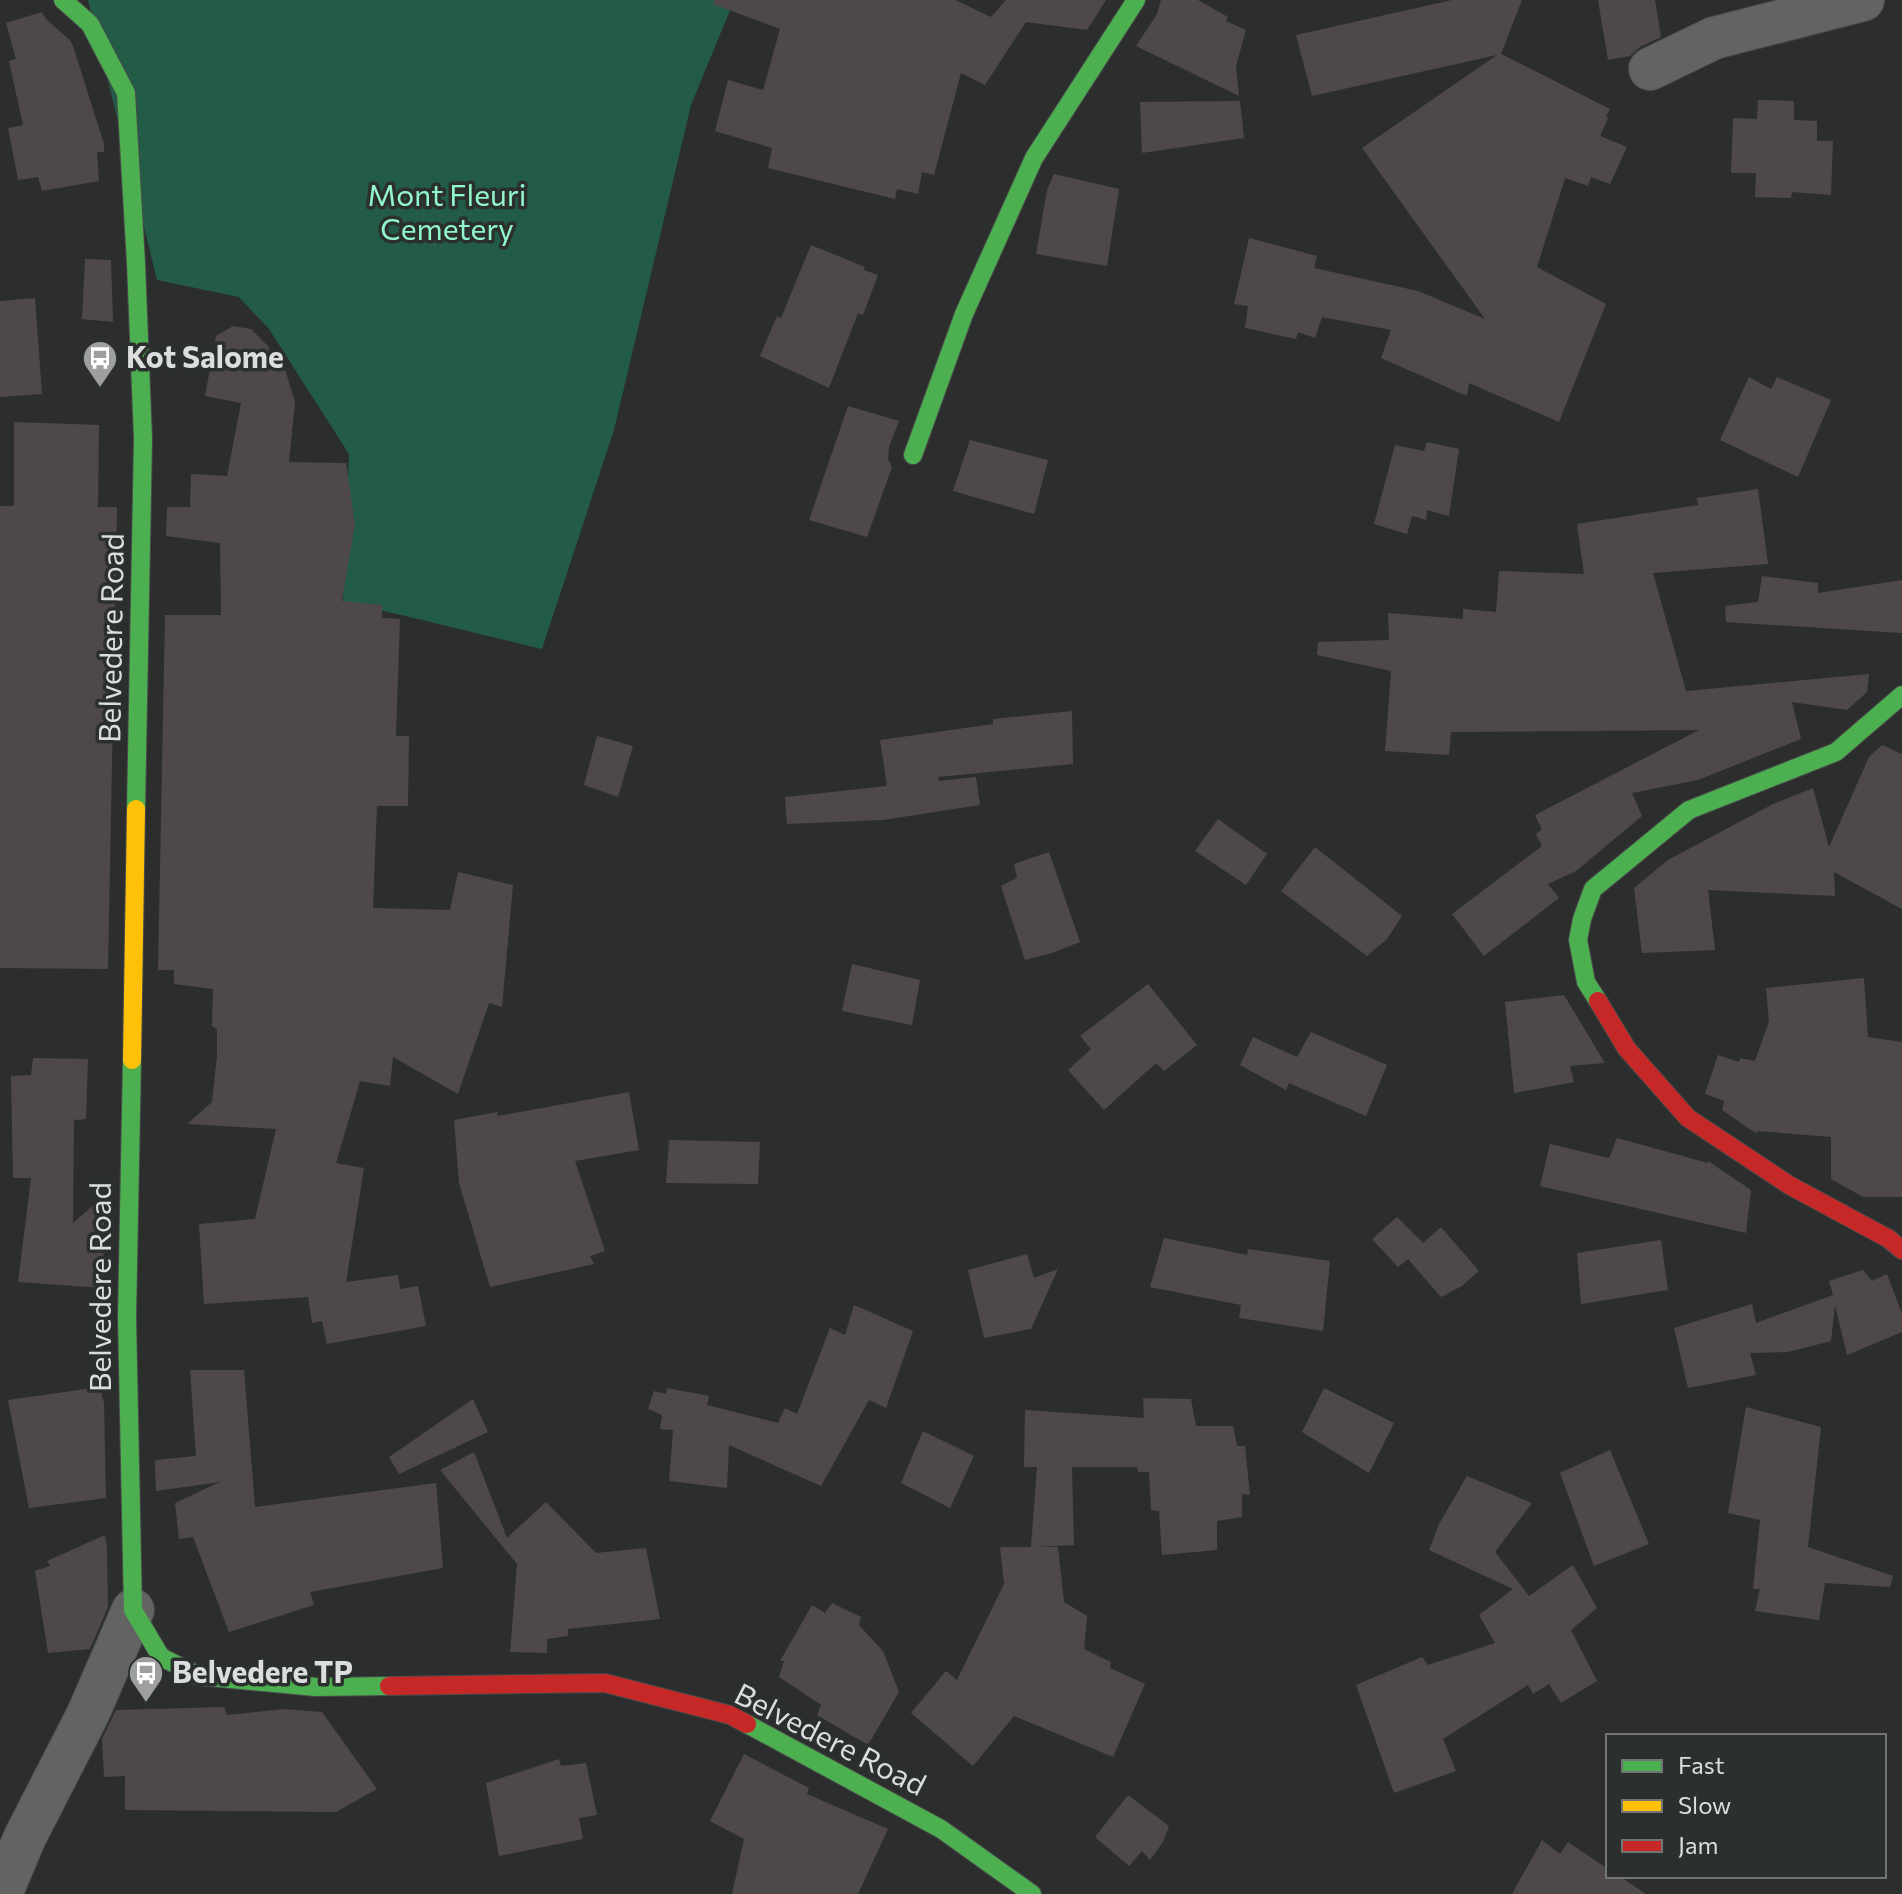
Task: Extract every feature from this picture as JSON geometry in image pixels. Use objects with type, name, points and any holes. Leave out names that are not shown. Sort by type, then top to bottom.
[{"type":"street","name":"Belvedere Road","points":[[63,0],[90,24],[126,93],[136,263],[143,439],[127,1317],[133,1610],[161,1657],[199,1676],[316,1687],[605,1683],[730,1715],[941,1829],[1032,1894]]},
{"type":"street","points":[[913,455],[964,314],[1034,158],[1136,0]]},
{"type":"street","points":[[1650,69],[1714,38],[1863,0]]},
{"type":"street","points":[[1902,695],[1836,752],[1689,810],[1593,889],[1578,940],[1586,982],[1627,1049],[1688,1118],[1789,1185],[1889,1239],[1902,1250]]},
{"type":"street","points":[[1,1894],[25,1837],[88,1714],[133,1610]]},
{"type":"green space","name":"Mont Fleuri Cemetery","points":[[88,0],[739,0],[733,3],[691,105],[614,430],[542,649],[343,601],[349,454],[269,329],[239,297],[157,280]]},
{"type":"building","points":[[714,0],[955,0],[991,17],[1006,0],[1106,0],[1087,30],[1026,22],[985,85],[961,73],[934,175],[922,172],[918,194],[897,189],[895,199],[768,168],[772,148],[715,131],[728,80],[763,90],[780,29],[713,4]]},
{"type":"building","points":[[1161,0],[1198,0],[1228,17],[1226,21],[1246,30],[1236,66],[1239,96],[1136,46],[1157,14]]},
{"type":"building","points":[[1452,0],[1522,0],[1501,54],[1610,109],[1600,136],[1627,147],[1610,184],[1591,177],[1588,186],[1565,178],[1537,267],[1606,304],[1559,422],[1469,383],[1467,396],[1381,358],[1391,330],[1322,317],[1315,338],[1298,332],[1296,339],[1245,328],[1248,306],[1234,304],[1249,238],[1317,256],[1314,268],[1418,291],[1485,319],[1362,148],[1497,55],[1312,96],[1296,35]]},
{"type":"building","points":[[1598,0],[1655,0],[1661,37],[1640,47],[1630,56],[1608,60]]},
{"type":"building","points":[[42,12],[73,46],[104,152],[97,152],[99,181],[42,191],[38,177],[18,180],[8,128],[23,125],[9,61],[16,59],[6,23]]},
{"type":"building","points":[[1758,100],[1794,101],[1794,120],[1817,121],[1817,141],[1833,141],[1831,195],[1792,192],[1791,198],[1755,197],[1756,173],[1731,173],[1733,118],[1757,119]]},
{"type":"building","points":[[1240,101],[1244,138],[1142,153],[1140,102]]},
{"type":"building","points":[[1054,174],[1119,189],[1107,266],[1036,254],[1047,190]]},
{"type":"building","points":[[811,245],[878,275],[863,315],[858,313],[829,388],[760,356],[777,316],[781,318]]},
{"type":"building","points":[[85,259],[111,260],[113,322],[82,319]]},
{"type":"building","points":[[35,298],[42,394],[0,397],[0,301]]},
{"type":"building","points":[[233,326],[251,329],[269,347],[268,363],[284,366],[295,402],[289,462],[346,463],[355,524],[342,601],[382,605],[382,618],[400,619],[396,736],[409,736],[408,806],[377,806],[373,908],[450,910],[458,872],[513,885],[502,1007],[489,1003],[458,1094],[393,1057],[390,1086],[360,1081],[336,1163],[364,1168],[346,1282],[398,1275],[400,1289],[418,1286],[426,1326],[327,1344],[322,1321],[312,1323],[308,1297],[204,1304],[199,1224],[255,1219],[276,1129],[187,1124],[212,1102],[217,1056],[217,1029],[212,1026],[213,989],[174,984],[174,970],[158,970],[165,615],[221,615],[220,543],[166,536],[167,507],[190,507],[191,474],[227,476],[241,403],[205,396],[216,336]]},
{"type":"building","points":[[1749,377],[1771,389],[1777,377],[1831,400],[1798,477],[1720,440]]},
{"type":"building","points":[[848,406],[899,421],[889,447],[888,459],[892,467],[867,537],[809,520]]},
{"type":"building","points":[[14,422],[99,425],[98,507],[117,507],[108,969],[0,968],[0,506],[14,506]]},
{"type":"building","points":[[970,440],[1048,460],[1034,514],[953,491]]},
{"type":"building","points":[[1427,442],[1459,449],[1449,516],[1427,510],[1426,520],[1412,516],[1407,534],[1374,524],[1395,445],[1424,451]]},
{"type":"building","points":[[1758,489],[1768,564],[1653,573],[1686,691],[1869,674],[1867,692],[1847,710],[1792,702],[1801,739],[1698,780],[1632,793],[1642,816],[1576,871],[1548,884],[1559,898],[1484,956],[1452,914],[1542,846],[1536,834],[1542,829],[1535,815],[1699,730],[1451,732],[1449,755],[1385,751],[1391,671],[1317,655],[1318,642],[1389,640],[1388,613],[1463,619],[1463,609],[1496,612],[1499,571],[1584,574],[1577,524],[1698,505],[1697,498]]},
{"type":"building","points":[[1762,576],[1818,583],[1818,593],[1902,580],[1902,633],[1726,622],[1725,606],[1758,602]]},
{"type":"building","points":[[1072,711],[1073,764],[938,777],[939,781],[976,777],[980,805],[883,820],[787,824],[785,797],[887,786],[880,740],[993,724],[993,719]]},
{"type":"building","points":[[597,736],[633,746],[618,797],[584,785]]},
{"type":"building","points":[[1882,745],[1902,754],[1902,909],[1834,872],[1835,896],[1708,890],[1715,950],[1642,953],[1634,888],[1668,860],[1773,804],[1813,788],[1829,847],[1869,757]]},
{"type":"building","points":[[1218,819],[1267,854],[1246,885],[1195,851]]},
{"type":"building","points":[[1315,847],[1402,916],[1387,939],[1367,956],[1281,891]]},
{"type":"building","points":[[1049,852],[1080,942],[1025,960],[1001,886],[1017,878],[1014,864]]},
{"type":"building","points":[[852,964],[920,980],[912,1025],[842,1011]]},
{"type":"building","points":[[1864,978],[1868,1037],[1902,1042],[1902,1197],[1863,1197],[1831,1179],[1831,1137],[1757,1131],[1757,1134],[1722,1110],[1724,1101],[1705,1094],[1718,1055],[1739,1062],[1740,1058],[1755,1061],[1769,1021],[1766,988]]},
{"type":"building","points":[[1148,984],[1197,1045],[1164,1071],[1156,1063],[1104,1110],[1068,1070],[1091,1049],[1080,1036]]},
{"type":"building","points":[[1564,995],[1605,1063],[1570,1066],[1574,1082],[1514,1093],[1505,1002]]},
{"type":"building","points":[[1311,1032],[1387,1065],[1366,1116],[1289,1083],[1286,1090],[1240,1065],[1253,1037],[1297,1057]]},
{"type":"building","points":[[33,1058],[88,1059],[86,1119],[74,1120],[73,1223],[96,1203],[101,1220],[104,1220],[103,1288],[18,1282],[31,1178],[13,1178],[11,1076],[31,1075]]},
{"type":"building","points":[[629,1092],[639,1150],[575,1161],[605,1251],[590,1256],[594,1264],[490,1287],[459,1183],[454,1120],[497,1112],[498,1116]]},
{"type":"building","points":[[1617,1138],[1708,1161],[1751,1190],[1746,1233],[1540,1186],[1550,1144],[1609,1158]]},
{"type":"building","points":[[669,1140],[760,1142],[758,1184],[666,1183]]},
{"type":"building","points":[[1397,1217],[1423,1243],[1441,1227],[1479,1271],[1462,1286],[1441,1297],[1408,1259],[1398,1267],[1372,1239]]},
{"type":"building","points":[[1164,1238],[1247,1255],[1248,1249],[1330,1261],[1323,1331],[1239,1318],[1241,1305],[1150,1287]]},
{"type":"building","points":[[1661,1240],[1668,1290],[1581,1304],[1577,1253]]},
{"type":"building","points":[[1027,1254],[1034,1278],[1058,1269],[1031,1329],[984,1338],[968,1270]]},
{"type":"building","points":[[1863,1270],[1872,1281],[1887,1274],[1902,1314],[1902,1332],[1847,1355],[1835,1305],[1831,1341],[1788,1352],[1750,1353],[1756,1375],[1688,1388],[1674,1328],[1752,1304],[1756,1323],[1833,1295],[1829,1281]]},
{"type":"building","points":[[854,1305],[913,1331],[886,1408],[869,1400],[821,1486],[729,1445],[727,1488],[669,1481],[673,1430],[660,1429],[662,1415],[648,1409],[654,1391],[666,1394],[667,1388],[709,1396],[707,1405],[778,1423],[785,1408],[797,1414],[830,1328],[845,1335]]},
{"type":"building","points":[[190,1370],[244,1370],[255,1507],[436,1483],[443,1568],[310,1592],[314,1605],[229,1632],[193,1537],[179,1539],[175,1503],[220,1482],[156,1491],[155,1460],[196,1456]]},
{"type":"building","points":[[100,1387],[104,1403],[106,1498],[29,1508],[8,1400]]},
{"type":"building","points":[[1324,1388],[1394,1423],[1369,1473],[1302,1432]]},
{"type":"building","points":[[1143,1398],[1191,1399],[1196,1426],[1233,1426],[1237,1446],[1245,1446],[1250,1495],[1242,1494],[1242,1517],[1217,1521],[1217,1550],[1162,1555],[1159,1511],[1151,1510],[1149,1472],[1138,1472],[1137,1467],[1072,1467],[1074,1545],[1035,1547],[1058,1547],[1064,1602],[1087,1616],[1084,1649],[1111,1662],[1110,1668],[1145,1684],[1113,1757],[1014,1716],[973,1766],[911,1713],[946,1671],[957,1680],[1004,1584],[1000,1547],[1031,1547],[1037,1467],[1024,1467],[1025,1410],[1144,1418]]},
{"type":"building","points":[[473,1399],[488,1432],[399,1474],[389,1457]]},
{"type":"building","points":[[1746,1407],[1821,1427],[1808,1547],[1893,1576],[1890,1587],[1825,1583],[1819,1620],[1755,1611],[1760,1589],[1753,1589],[1760,1520],[1728,1513]]},
{"type":"building","points":[[923,1431],[974,1456],[950,1508],[901,1483]]},
{"type":"building","points":[[1610,1450],[1649,1544],[1594,1566],[1560,1473]]},
{"type":"building","points":[[474,1452],[507,1538],[546,1502],[596,1553],[646,1548],[660,1619],[568,1629],[568,1636],[547,1639],[547,1653],[510,1652],[517,1564],[440,1470]]},
{"type":"building","points":[[1467,1476],[1532,1503],[1495,1552],[1529,1596],[1573,1565],[1597,1608],[1571,1630],[1597,1681],[1561,1703],[1549,1684],[1533,1694],[1528,1685],[1443,1739],[1456,1771],[1394,1793],[1356,1685],[1422,1657],[1428,1665],[1495,1643],[1479,1615],[1513,1589],[1429,1550],[1439,1524]]},
{"type":"building","points":[[105,1535],[108,1607],[90,1649],[48,1653],[35,1571],[50,1566],[47,1561]]},
{"type":"building","points":[[832,1603],[861,1617],[859,1625],[883,1651],[899,1692],[868,1745],[817,1715],[821,1705],[779,1677],[784,1661],[780,1661],[812,1605],[825,1613]]},
{"type":"building","points":[[224,1707],[227,1715],[285,1709],[322,1712],[377,1789],[336,1812],[125,1810],[125,1776],[104,1777],[102,1739],[116,1710]]},
{"type":"building","points":[[744,1754],[809,1788],[807,1794],[888,1829],[858,1894],[732,1894],[744,1839],[710,1821]]},
{"type":"building","points":[[559,1759],[561,1766],[586,1763],[597,1815],[579,1818],[583,1839],[499,1856],[486,1783]]},
{"type":"building","points":[[1128,1795],[1169,1826],[1163,1842],[1150,1860],[1142,1851],[1129,1866],[1095,1837]]},
{"type":"building","points":[[1542,1840],[1560,1854],[1568,1842],[1606,1868],[1606,1878],[1622,1878],[1646,1894],[1512,1894]]},
{"type":"traffic: fast","points":[[63,0],[90,24],[126,93],[143,439],[136,809]]},
{"type":"traffic: fast","points":[[913,455],[964,314],[1034,158],[1136,0]]},
{"type":"traffic: fast","points":[[1598,1001],[1586,982],[1578,940],[1593,889],[1689,810],[1836,752],[1902,695]]},
{"type":"traffic: fast","points":[[132,1060],[127,1317],[133,1610],[161,1657],[199,1676],[316,1687],[389,1686]]},
{"type":"traffic: fast","points":[[747,1724],[941,1829],[1032,1894]]},
{"type":"traffic: slow","points":[[132,1060],[136,809]]},
{"type":"traffic: jam","points":[[1598,1001],[1627,1049],[1688,1118],[1789,1185],[1889,1239],[1902,1250]]},
{"type":"traffic: jam","points":[[389,1686],[605,1683],[730,1715],[747,1724]]},
{"type":"place","name":"Kot Salome","points":[[100,389]]},
{"type":"place","name":"Belvedere TP","points":[[146,1704]]}]
